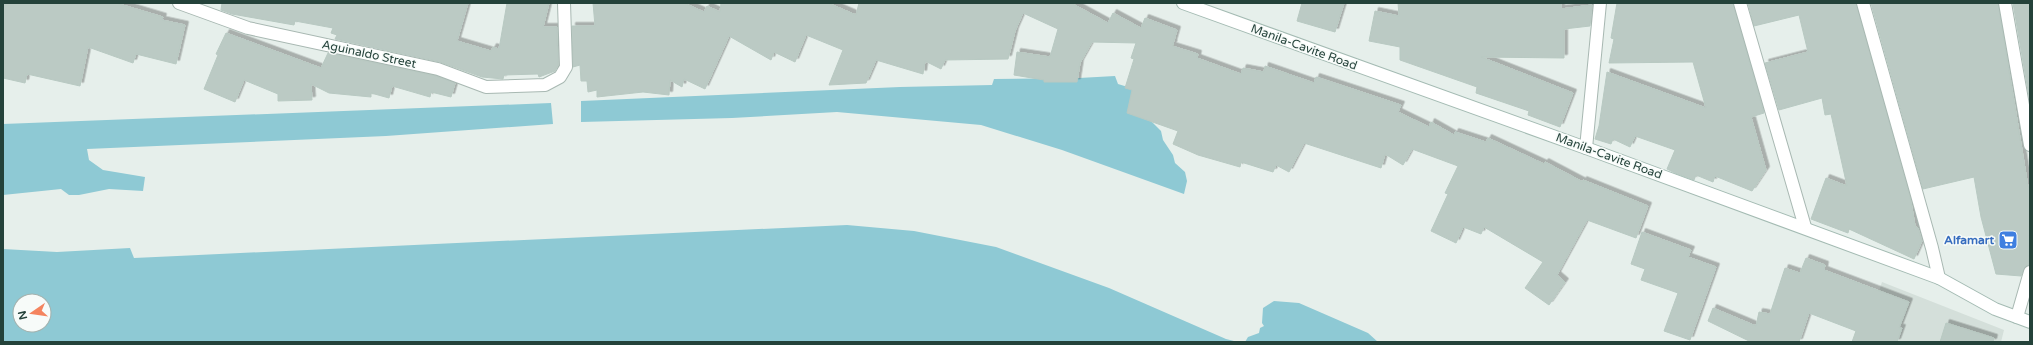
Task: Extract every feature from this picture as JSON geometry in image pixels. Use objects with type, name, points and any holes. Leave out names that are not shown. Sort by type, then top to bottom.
[{"type":"street","name":"Aguinaldo Street","points":[[179,3],[248,28],[438,69],[486,87],[546,85],[560,77],[566,67],[564,3]]},
{"type":"street","name":"Manila-Cavite Road","points":[[1183,3],[1805,227],[1939,278],[1995,309],[2030,322]]},
{"type":"street","points":[[1586,148],[1600,3]]},
{"type":"street","points":[[1740,3],[1805,227]]},
{"type":"street","points":[[1863,3],[1932,248],[1939,278]]},
{"type":"street","points":[[2005,3],[2030,145]]},
{"type":"street","points":[[2017,317],[2030,272]]},
{"type":"shaded area","points":[[1882,282],[2004,330],[2001,342],[1852,342],[1861,313],[1871,316]]},
{"type":"water","points":[[1115,76],[1118,84],[1131,88],[1138,95],[1143,113],[1161,131],[1163,140],[1173,155],[1175,163],[1185,172],[1187,181],[1184,194],[1062,150],[981,125],[837,112],[732,118],[581,122],[581,101],[900,87],[992,85],[994,79]]},
{"type":"water","points":[[551,103],[553,124],[386,136],[87,149],[89,160],[103,170],[145,177],[143,191],[109,189],[79,195],[69,195],[61,189],[3,195],[3,124]]},
{"type":"water","points":[[847,225],[914,231],[996,247],[1109,288],[1226,339],[1238,342],[3,342],[3,249],[57,252],[130,248],[134,258]]},
{"type":"water","points":[[1274,301],[1299,303],[1368,333],[1378,342],[1245,342],[1248,337],[1259,333],[1260,328],[1264,326],[1262,323],[1263,308]]},
{"type":"building","points":[[3,3],[116,3],[163,17],[162,20],[185,25],[176,64],[136,54],[133,63],[88,47],[80,86],[27,74],[25,83],[3,78]]},
{"type":"building","points":[[222,3],[468,3],[457,41],[491,51],[493,47],[499,49],[507,3],[549,3],[543,27],[557,27],[558,65],[555,71],[539,77],[538,74],[504,75],[503,79],[482,77],[440,62],[335,39],[337,35],[331,33],[333,28],[295,21],[294,25],[232,14],[221,10]]},
{"type":"building","points":[[593,3],[684,3],[704,12],[707,6],[720,12],[721,3],[828,3],[856,15],[859,3],[1071,3],[1108,23],[1113,13],[1141,28],[1145,18],[1177,30],[1174,44],[1172,46],[1198,54],[1197,58],[1241,74],[1243,68],[1264,72],[1265,66],[1314,83],[1316,77],[1401,105],[1398,112],[1429,127],[1431,122],[1454,135],[1455,132],[1486,142],[1488,138],[1544,164],[1545,162],[1583,182],[1583,180],[1648,206],[1636,238],[1587,220],[1557,275],[1565,282],[1549,305],[1525,288],[1543,262],[1484,227],[1481,234],[1463,227],[1456,243],[1431,231],[1448,194],[1445,193],[1458,166],[1412,149],[1403,165],[1385,154],[1381,168],[1304,143],[1289,172],[1276,165],[1273,172],[1241,162],[1240,167],[1198,155],[1173,144],[1178,131],[1127,113],[1132,90],[1125,88],[1134,59],[1131,58],[1136,43],[1092,42],[1080,63],[1077,82],[1044,82],[1044,80],[1014,75],[1017,52],[1050,57],[1058,29],[1023,13],[1015,31],[1008,59],[945,60],[941,69],[925,61],[923,74],[876,60],[866,83],[829,85],[843,50],[806,35],[795,62],[774,52],[771,60],[729,36],[705,89],[684,79],[682,87],[670,80],[669,95],[643,92],[597,97],[597,90],[588,92],[587,81],[581,81],[580,65],[573,67],[572,26],[595,26]]},
{"type":"building","points":[[1302,3],[1344,3],[1335,32],[1297,21]]},
{"type":"building","points":[[1398,3],[1561,3],[1561,9],[1592,5],[1590,26],[1564,29],[1564,58],[1481,57],[1573,93],[1560,127],[1528,115],[1529,111],[1476,93],[1477,87],[1400,60],[1400,47],[1369,41],[1375,11],[1399,16]]},
{"type":"building","points":[[1617,3],[1733,3],[1764,113],[1751,117],[1766,170],[1752,191],[1715,176],[1713,182],[1696,175],[1694,180],[1675,173],[1667,169],[1675,150],[1635,136],[1630,147],[1613,139],[1611,144],[1595,139],[1599,126],[1607,72],[1706,108],[1693,62],[1609,63],[1614,39],[1611,38]]},
{"type":"building","points":[[1748,3],[1856,3],[1910,196],[1915,226],[1918,228],[1922,241],[1914,259],[1849,229],[1848,233],[1811,219],[1826,178],[1847,186],[1831,114],[1825,115],[1822,98],[1779,110],[1765,63],[1808,52],[1799,15],[1754,26]]},
{"type":"building","points":[[1871,3],[1998,3],[2028,187],[2030,186],[2029,265],[2025,267],[2021,276],[1996,274],[1981,217],[1974,177],[1923,189]]},
{"type":"building","points":[[2013,3],[2030,3],[2030,102]]},
{"type":"building","points":[[226,33],[321,68],[328,53],[436,76],[455,83],[451,97],[431,92],[430,97],[392,86],[389,98],[371,93],[371,97],[329,93],[311,84],[312,100],[278,101],[278,94],[244,80],[235,102],[204,89],[218,55],[216,54]]},
{"type":"building","points":[[1642,232],[1691,250],[1688,257],[1716,267],[1690,340],[1664,331],[1678,293],[1641,280],[1645,269],[1631,264]]},
{"type":"building","points":[[1806,258],[1825,265],[1824,270],[1909,302],[1899,328],[1902,328],[1897,342],[1852,342],[1856,331],[1809,313],[1799,342],[1751,342],[1708,321],[1713,308],[1756,326],[1759,312],[1770,314],[1785,268],[1800,273]]},
{"type":"building","points":[[1946,323],[1994,338],[1993,342],[1940,342]]},
{"type":"place","name":"Alfamart","points":[[2008,240]]}]
